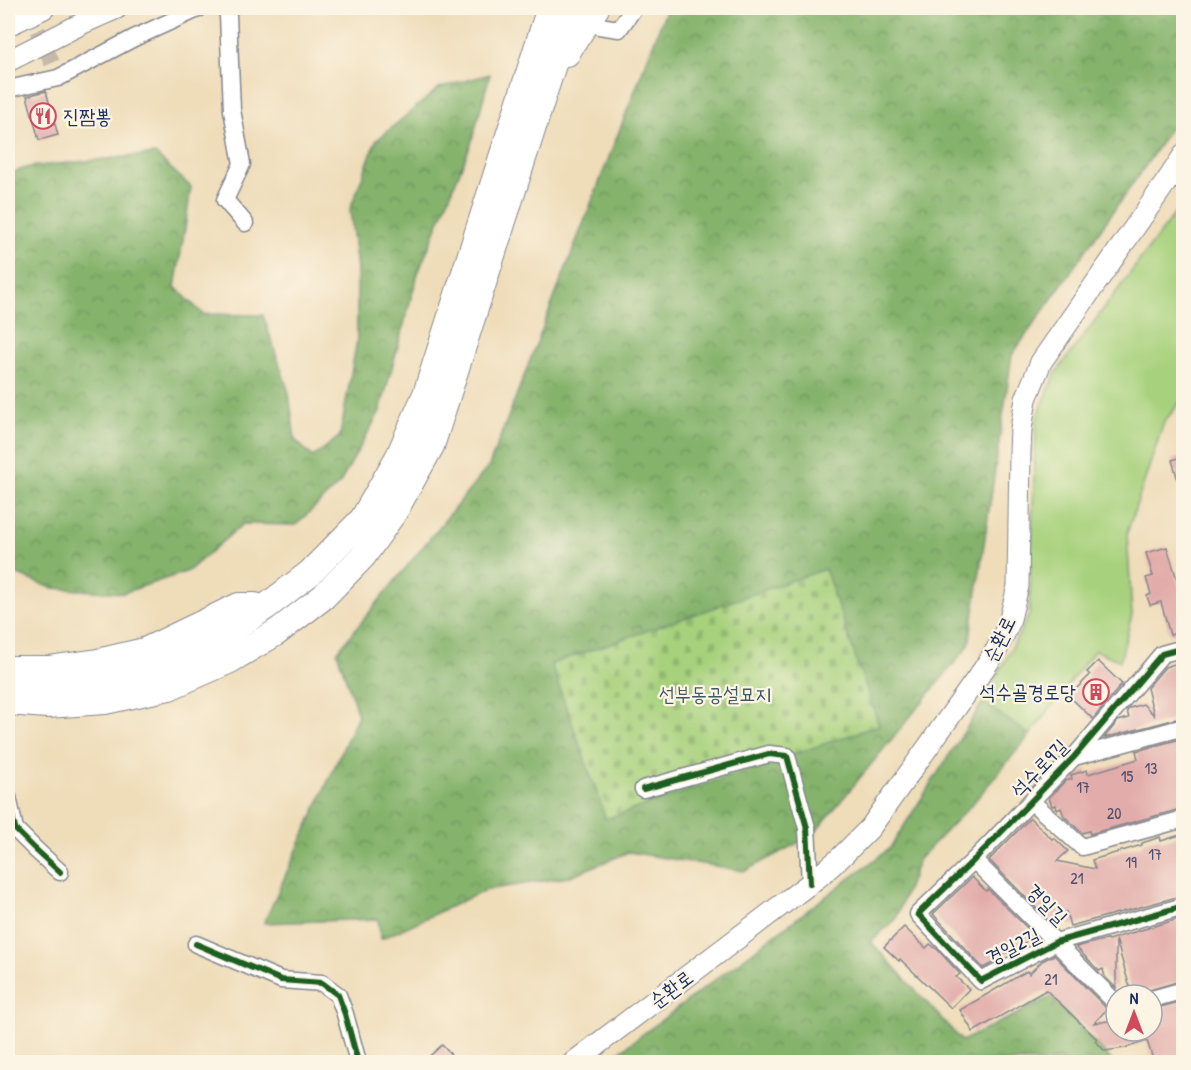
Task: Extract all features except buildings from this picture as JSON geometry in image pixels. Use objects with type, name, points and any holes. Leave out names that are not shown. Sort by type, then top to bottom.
[{"type":"highway","points":[[511,127],[531,8]]},
{"type":"highway","points":[[8,687],[51,687],[103,682],[165,666],[215,641],[267,606],[310,573],[363,519],[399,456],[426,394],[550,8]]},
{"type":"highway","points":[[8,702],[47,705],[105,701],[169,687],[230,660],[277,632],[323,597],[363,556],[394,512],[431,446],[571,8]]},
{"type":"highway","points":[[521,165],[570,47],[597,16]]},
{"type":"highway","points":[[8,669],[48,669],[98,662],[145,651],[239,606],[267,606]]},
{"type":"main road","points":[[8,25],[44,8]]},
{"type":"main road","points":[[8,61],[63,32],[117,8]]},
{"type":"main road","name":"순환로","points":[[574,1062],[810,884],[840,858],[870,828],[997,649],[1009,623],[1018,586],[1020,452],[1026,399],[1041,362],[1177,179],[1184,155]]},
{"type":"street","points":[[8,89],[134,38],[200,8]]},
{"type":"street","points":[[225,8],[228,15],[232,110],[242,164],[225,200],[245,223]]},
{"type":"street","points":[[597,16],[619,29],[634,8]]},
{"type":"street","name":"석수로9길","points":[[918,915],[1074,757],[1162,654],[1184,648]]},
{"type":"street","points":[[1074,757],[1184,727]]},
{"type":"street","points":[[643,789],[769,754],[787,756],[807,828],[810,884]]},
{"type":"street","points":[[8,797],[15,829],[60,872]]},
{"type":"street","points":[[1031,801],[1082,847],[1184,819]]},
{"type":"street","name":"경일길","points":[[974,860],[1104,991]]},
{"type":"street","name":"경일2길","points":[[918,915],[981,981],[1056,942],[1184,906]]},
{"type":"street","points":[[196,945],[281,980],[322,983],[338,995],[358,1062]]},
{"type":"street","points":[[1164,996],[1184,990]]},
{"type":"green space","points":[[667,8],[1183,8],[1183,109],[1012,355],[969,645],[813,835],[745,871],[629,852],[568,877],[486,890],[381,939],[378,919],[264,923],[358,715],[337,652],[489,466]]},
{"type":"green space","points":[[490,74],[471,144],[418,273],[380,411],[340,483],[296,525],[243,524],[188,571],[123,593],[52,588],[8,571],[8,174],[29,167],[155,154],[191,187],[175,287],[203,314],[263,315],[289,393],[295,440],[313,457],[340,436],[357,340],[357,269],[350,209],[376,141],[439,88]]},
{"type":"green space","points":[[1175,213],[1184,219],[1183,399],[1164,422],[1127,533],[1132,615],[1120,661],[1095,650],[1030,735],[983,702],[1029,615],[1036,421],[1055,374]]},
{"type":"green space","name":"선부동공설묘지","points":[[825,569],[879,725],[606,819],[551,664]]},
{"type":"green space","points":[[983,702],[1030,735],[973,803],[919,859],[896,918],[871,942],[962,1041],[1051,997],[1113,1062],[606,1062],[890,848]]},
{"type":"tunnel","points":[[28,8],[52,63]]},
{"type":"cycle path","points":[[1184,648],[1162,654],[1074,757],[918,914],[981,981],[1056,942],[1184,906]]},
{"type":"cycle path","points":[[643,789],[769,754],[787,756],[807,828],[810,883]]},
{"type":"cycle path","points":[[8,797],[15,829],[60,872]]},
{"type":"cycle path","points":[[196,944],[281,980],[322,983],[338,995],[358,1062]]},
{"type":"place","name":"진짬뽕","points":[[43,116]]},
{"type":"place","name":"석수골경로당","points":[[1096,692]]}]
